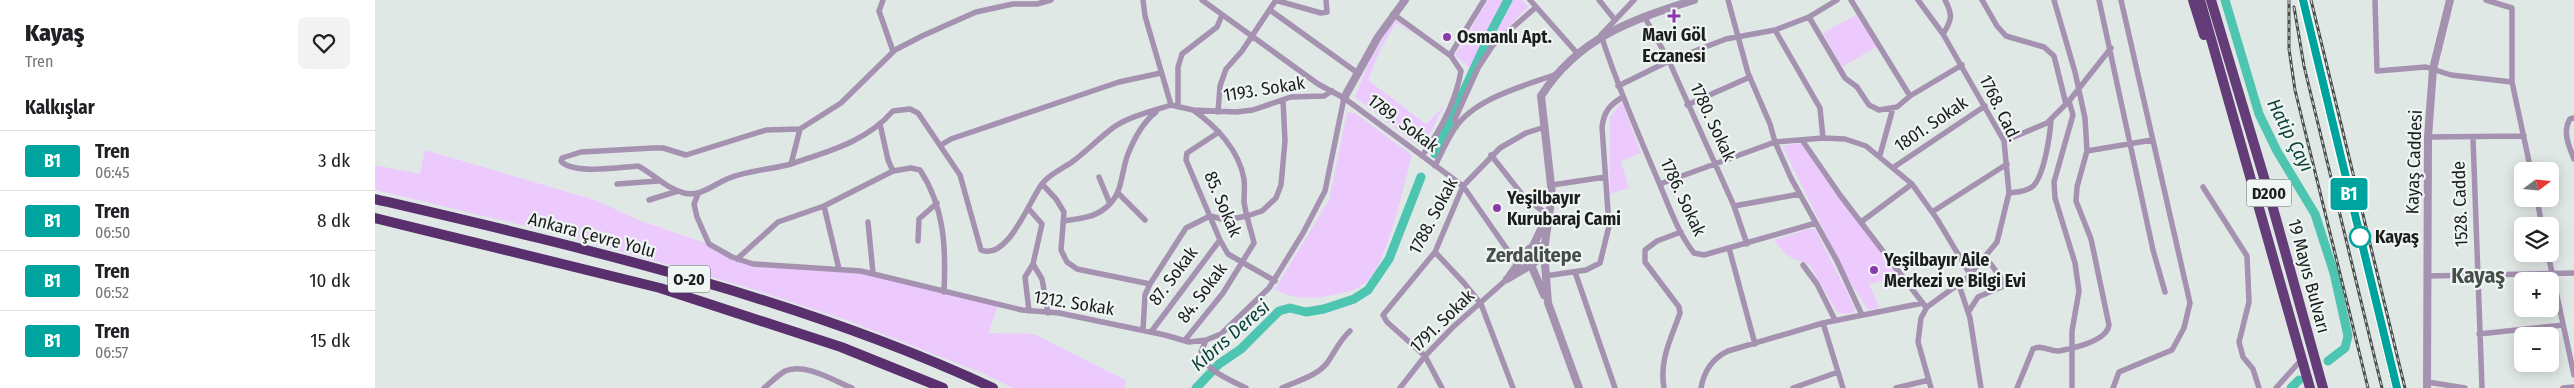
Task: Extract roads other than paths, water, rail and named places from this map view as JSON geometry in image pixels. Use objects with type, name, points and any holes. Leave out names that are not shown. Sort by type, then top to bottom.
[{"type":"highway","points":[[2193,0],[2225,86]]},
{"type":"highway","name":"19 Mayıs Bulvarı","points":[[2200,0],[2310,388]]},
{"type":"highway","name":"19 Mayıs Bulvarı","points":[[2211,0],[2271,201],[2323,388]]},
{"type":"highway","points":[[2217,0],[2227,33],[2237,88]]},
{"type":"highway","name":"Ankara Çevre Yolu","points":[[375,199],[566,244],[740,294],[872,338],[993,388]]},
{"type":"highway","name":"Ankara Çevre Yolu","points":[[375,218],[661,288],[841,347],[943,388]]},
{"type":"highway","points":[[2318,371],[2327,388]]},
{"type":"street","points":[[883,0],[879,11],[893,51]]},
{"type":"street","points":[[1051,0],[1037,4],[1013,4],[976,12],[893,51],[841,103],[800,129],[766,130],[685,155],[663,148],[581,152],[562,158],[564,165],[578,169],[638,166],[658,181],[678,190],[698,194],[728,178],[791,164],[852,144],[880,124],[893,111],[910,109],[918,113],[960,175],[970,205],[977,244],[981,250],[994,250],[1004,245],[1029,208],[1042,184],[1115,126],[1171,105],[1143,0]]},
{"type":"street","name":"1789. Sokak","points":[[1201,0],[1253,35],[1295,67],[1344,98],[1463,186],[1518,265]]},
{"type":"street","points":[[1218,112],[1220,86],[1226,69],[1253,35],[1276,0],[1321,13],[1327,12],[1326,0]]},
{"type":"street","points":[[1344,98],[1393,14],[1405,0]]},
{"type":"street","points":[[1451,56],[1484,0]]},
{"type":"street","points":[[1530,0],[1577,53]]},
{"type":"street","points":[[1599,0],[1615,20]]},
{"type":"street","points":[[1601,36],[1634,0]]},
{"type":"street","points":[[1548,303],[1544,251],[1552,185],[1541,96],[1577,53],[1601,36],[1645,16],[1694,0]]},
{"type":"street","points":[[1728,0],[1740,38],[1749,77],[1771,124],[1775,142],[1862,315]]},
{"type":"street","points":[[1618,86],[1669,61],[1726,39],[1740,38],[1775,30],[1809,17],[1837,0]]},
{"type":"street","points":[[1851,0],[1910,96]]},
{"type":"street","name":"1768. Cad.","points":[[1918,0],[1943,34],[2004,141],[2009,193],[1997,242],[1959,285],[1925,305]]},
{"type":"street","points":[[1943,34],[1952,21],[1951,12],[1945,0]]},
{"type":"street","points":[[1982,0],[1997,26],[2007,36],[2045,47],[2054,56],[2073,115],[2055,182],[2055,198],[2075,263],[2079,291],[2072,331],[2072,388]]},
{"type":"street","points":[[2017,388],[2033,349],[2037,347],[2058,351],[2102,337],[2109,331],[2091,239],[2075,196],[2087,151],[2083,109],[2054,0]]},
{"type":"street","points":[[2099,0],[2111,48],[2153,250],[2165,292]]},
{"type":"street","points":[[2113,388],[2119,372],[2172,350],[2184,328],[2190,303],[2121,0]]},
{"type":"street","points":[[2375,0],[2377,71],[2426,67],[2451,75],[2512,82]]},
{"type":"street","name":"Kayaş Caddesi","points":[[2427,385],[2428,137],[2433,69],[2450,0]]},
{"type":"street","points":[[2487,0],[2499,2],[2512,8],[2512,82],[2529,162]]},
{"type":"street","points":[[1456,127],[1455,119],[1478,68],[1493,45],[1535,8]]},
{"type":"street","points":[[1270,10],[1359,74]]},
{"type":"street","points":[[1393,14],[1451,56],[1461,71],[1459,84],[1435,137],[1422,156]]},
{"type":"street","points":[[1178,106],[1178,67],[1182,54],[1217,27],[1222,15]]},
{"type":"street","name":"1780. Sokak","points":[[1645,16],[1669,61],[1716,164],[1734,206],[1747,244]]},
{"type":"street","points":[[1809,17],[1845,78],[1857,87],[1862,98],[1879,110],[1893,108],[1962,66]]},
{"type":"street","points":[[1775,30],[1820,108],[1823,138]]},
{"type":"street","name":"1786. Sokak","points":[[1601,36],[1618,86],[1681,232],[1694,253],[1704,254],[1747,244],[1816,223]]},
{"type":"street","points":[[2004,141],[2051,120],[2068,103],[2111,48]]},
{"type":"street","points":[[941,145],[951,139],[1119,82],[1161,73]]},
{"type":"street","points":[[1435,166],[1456,127],[1495,96],[1558,74]]},
{"type":"street","points":[[1687,104],[1749,77]]},
{"type":"street","name":"1193. Sokak","points":[[1171,105],[1193,110],[1218,112],[1253,110],[1291,97],[1325,96],[1332,91]]},
{"type":"street","points":[[1545,276],[1575,272],[1601,263],[1609,226],[1602,127],[1604,114],[1612,103],[1623,97]]},
{"type":"street","name":"1212. Sokak","points":[[698,194],[694,204],[697,217],[709,244],[737,259],[753,264],[873,273],[944,292],[1029,311],[1048,312],[1185,340],[1206,340],[1221,334],[1275,281],[1325,191],[1344,98]]},
{"type":"street","points":[[1143,330],[1145,295],[1149,284],[1186,228],[1210,216],[1226,220],[1247,216],[1269,206],[1276,198],[1281,185],[1285,141],[1283,100]]},
{"type":"street","name":"1801. Sokak","points":[[1894,167],[1985,106]]},
{"type":"street","points":[[1063,221],[1087,217],[1103,210],[1110,204],[1121,187],[1128,154],[1138,134],[1148,118],[1161,108]]},
{"type":"street","points":[[1880,156],[1893,108]]},
{"type":"street","name":"84. Sokak","points":[[1185,340],[1205,317],[1243,263],[1254,243],[1247,216],[1241,167],[1219,132],[1208,120],[1193,110]]},
{"type":"street","points":[[2574,118],[2567,125],[2566,134],[2574,159]]},
{"type":"street","points":[[2009,193],[2025,190],[2033,186],[2038,180],[2047,146],[2051,120]]},
{"type":"street","points":[[880,124],[888,160],[893,171]]},
{"type":"street","name":"1788. Sokak","points":[[1425,356],[1387,322],[1383,315],[1435,252],[1463,186],[1491,155],[1526,133],[1545,127]]},
{"type":"street","points":[[791,164],[800,129]]},
{"type":"street","name":"85. Sokak","points":[[1219,132],[1185,156],[1220,240],[1228,254],[1275,281]]},
{"type":"street","points":[[2428,137],[2524,136]]},
{"type":"street","points":[[1660,184],[1775,142],[1845,138],[1866,146],[1894,167],[1912,184],[1932,212],[1970,274]]},
{"type":"street","name":"1528. Cadde","points":[[2473,138],[2482,388]]},
{"type":"street","points":[[1802,140],[1861,222],[1925,305]]},
{"type":"street","points":[[2087,151],[2152,140]]},
{"type":"street","points":[[1491,155],[1525,197],[1548,215]]},
{"type":"street","points":[[1932,212],[2007,164]]},
{"type":"street","points":[[737,259],[778,222],[824,206],[893,171],[911,168],[920,170],[929,183],[942,221],[945,248],[944,292]]},
{"type":"street","points":[[1099,177],[1110,204]]},
{"type":"street","points":[[1552,185],[1605,178]]},
{"type":"street","points":[[617,184],[658,181]]},
{"type":"street","points":[[1042,184],[1056,199],[1064,212],[1061,250],[1067,262],[1077,269],[1149,284]]},
{"type":"street","points":[[1861,222],[1912,184]]},
{"type":"street","points":[[2203,187],[2247,256],[2249,302],[2239,342],[2243,357],[2253,369],[2259,388]]},
{"type":"street","points":[[649,200],[678,190]]},
{"type":"street","points":[[1118,193],[1145,220]]},
{"type":"street","points":[[1734,206],[1800,194]]},
{"type":"street","points":[[918,241],[919,219],[937,203]]},
{"type":"street","points":[[824,206],[839,269]]},
{"type":"street","points":[[1029,208],[1042,224],[1033,264],[1025,277],[1029,311]]},
{"type":"street","points":[[1507,279],[1533,246],[1548,215]]},
{"type":"street","points":[[868,222],[873,273]]},
{"type":"street","points":[[1664,388],[1662,366],[1665,352],[1680,313],[1679,307],[1645,262],[1645,250],[1657,241],[1681,232]]},
{"type":"street","name":"87. Sokak","points":[[1151,332],[1220,240]]},
{"type":"street","points":[[1533,246],[1542,247],[1544,251]]},
{"type":"street","points":[[1729,248],[1755,344]]},
{"type":"street","points":[[1507,279],[1541,259],[1544,251]]},
{"type":"street","points":[[1435,252],[1464,282],[1481,304],[1513,388]]},
{"type":"street","points":[[1524,256],[1525,261],[1531,265],[1548,303],[1579,388]]},
{"type":"street","points":[[1969,311],[1978,298],[2006,285],[1985,256]]},
{"type":"street","points":[[1033,264],[1042,279],[1048,312]]},
{"type":"street","points":[[1803,265],[1817,284],[1835,320]]},
{"type":"street","points":[[1575,272],[1615,388]]},
{"type":"street","points":[[2559,274],[2574,273]]},
{"type":"street","points":[[2427,276],[2514,275]]},
{"type":"street","name":"1791. Sokak","points":[[1400,388],[1425,356],[1453,327],[1507,279]]},
{"type":"street","points":[[1959,285],[1969,311],[1981,378],[1981,388]]},
{"type":"street","points":[[1701,388],[1703,376],[1720,355],[1835,320],[1925,305]]},
{"type":"street","points":[[1925,305],[1918,328],[1918,342],[1931,388]]},
{"type":"street","points":[[2559,306],[2574,375]]},
{"type":"street","points":[[1823,323],[1843,388]]},
{"type":"street","points":[[2479,334],[2563,325]]},
{"type":"street","points":[[1282,388],[1319,371],[1332,355],[1339,341],[1350,331]]},
{"type":"street","points":[[1206,340],[1201,352],[1208,365],[1217,373],[1244,387]]},
{"type":"street","points":[[1425,356],[1442,388]]},
{"type":"street","points":[[2276,388],[2302,358]]},
{"type":"street","points":[[764,388],[785,371],[794,368],[818,374],[852,388]]},
{"type":"street","points":[[1793,388],[1838,372]]},
{"type":"street","points":[[1896,388],[1929,380]]},
{"type":"street","points":[[2427,385],[2465,388]]},
{"type":"street","points":[[2563,388],[2574,387]]},
{"type":"waterway","name":"Kıbrıs Deresi","points":[[1435,154],[1491,32],[1508,0]]},
{"type":"waterway","name":"Hatip Çayı","points":[[2225,0],[2259,114],[2277,151],[2315,214],[2334,273],[2348,336],[2345,348],[2328,361]]},
{"type":"waterway","name":"Kıbrıs Deresi","points":[[1196,388],[1219,364],[1241,349],[1279,311],[1290,308],[1306,312],[1324,309],[1354,299],[1368,290],[1389,259],[1421,177]]},
{"type":"waterway","name":"Hatip Çayı","points":[[2291,388],[2299,380]]},
{"type":"railway","points":[[2289,0],[2289,49],[2295,90],[2368,388]]},
{"type":"railway","points":[[2300,0],[2393,388]]},
{"type":"railway","points":[[2311,0],[2405,388]]},
{"type":"railway","points":[[2294,7],[2304,66],[2382,388]]},
{"type":"train","name":"B1","points":[[2303,0],[2397,388]]},
{"type":"place","name":"Mavi Göl Eczanesi","points":[[1674,16]]},
{"type":"place","name":"Osmanlı Apt.","points":[[1447,37]]},
{"type":"place","name":"Yeşilbayır Kurubaraj Cami","points":[[1497,208]]},
{"type":"place","name":"Kayaş","points":[[2360,237]]},
{"type":"place","name":"Yeşilbayır Aile Merkezi ve Bilgi Evi","points":[[1874,270]]},
{"type":"district","name":"Zerdalitepe","points":[[1534,255]]},
{"type":"district","name":"Kayaş","points":[[2478,275]]}]
